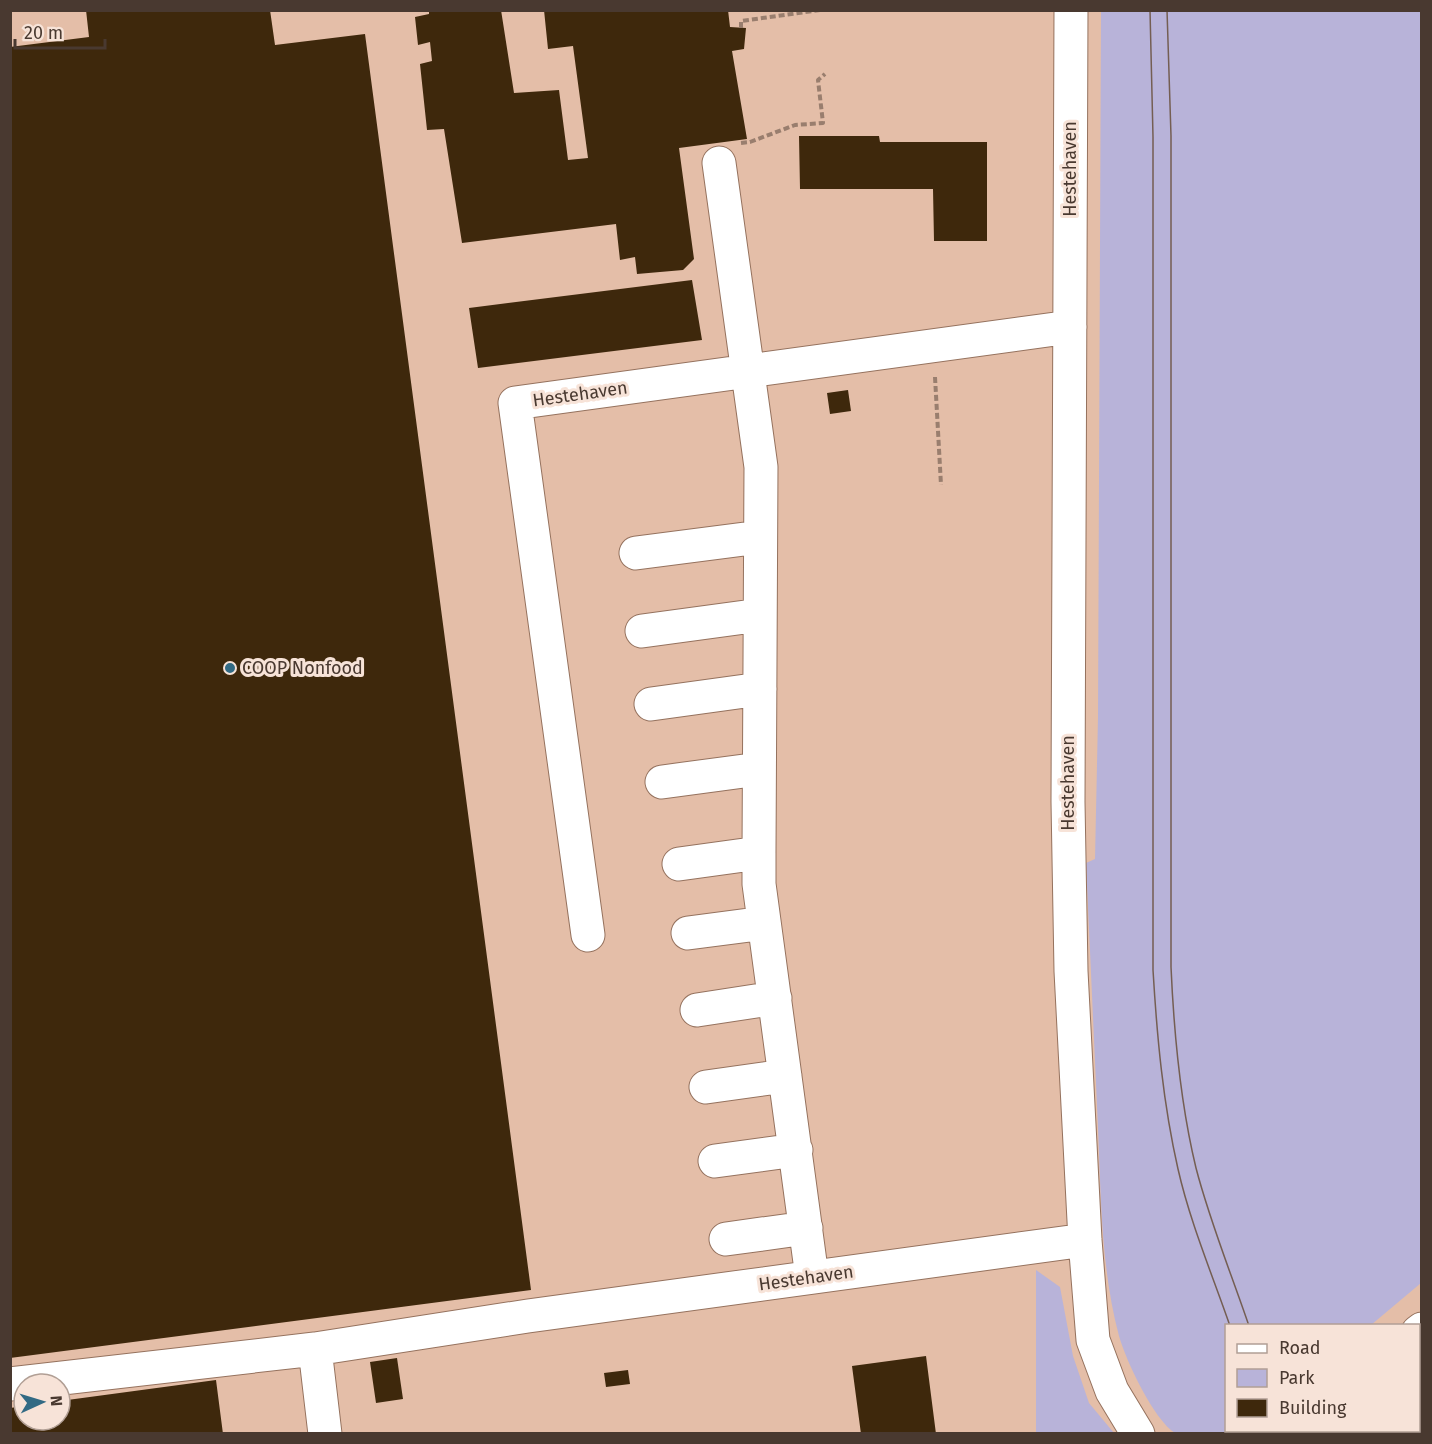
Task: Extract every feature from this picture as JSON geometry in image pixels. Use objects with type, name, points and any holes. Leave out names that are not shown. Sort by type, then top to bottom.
[{"type":"street","name":"Hestehaven","points":[[1071,10],[1068,802],[1071,971],[1085,1240],[1093,1340],[1112,1391],[1138,1434]]},
{"type":"street","points":[[719,162],[761,467],[759,884],[812,1277]]},
{"type":"street","name":"Hestehaven","points":[[588,935],[515,403],[1070,327]]},
{"type":"street","points":[[636,554],[760,537]]},
{"type":"street","points":[[642,631],[760,615]]},
{"type":"street","points":[[651,704],[760,689]]},
{"type":"street","points":[[662,782],[759,769]]},
{"type":"street","points":[[679,864],[759,853]]},
{"type":"street","points":[[688,933],[765,923]]},
{"type":"street","points":[[697,1010],[775,998]]},
{"type":"street","points":[[706,1087],[785,1076]]},
{"type":"street","points":[[715,1161],[796,1150]]},
{"type":"street","points":[[726,1239],[806,1228]]},
{"type":"street","name":"Hestehaven","points":[[10,1384],[315,1349],[528,1316],[1085,1240]]},
{"type":"street","points":[[315,1349],[325,1434]]},
{"type":"path","points":[[741,28],[741,21],[820,10]]},
{"type":"path","points":[[719,162],[718,146],[750,142],[795,125],[823,123],[818,81],[825,74]]},
{"type":"path","points":[[933,346],[941,485]]},
{"type":"green space","points":[[1101,11],[1421,11],[1421,1283],[1372,1324],[1225,1324],[1225,1432],[1268,1432],[1266,1433],[1175,1433],[1158,1416],[1134,1374],[1119,1336],[1113,1311],[1105,1259],[1101,1206],[1086,863],[1095,859],[1098,717]]},
{"type":"green space","points":[[1036,1270],[1060,1287],[1073,1356],[1089,1403],[1114,1433],[1036,1433]]},
{"type":"building","name":"COOP Nonfood","points":[[86,10],[270,10],[275,45],[365,34],[531,1290],[10,1358],[10,47],[89,37]]},
{"type":"building","points":[[429,10],[501,10],[514,93],[559,90],[568,160],[588,158],[573,46],[548,49],[544,10],[728,10],[730,27],[746,28],[744,49],[732,51],[747,139],[679,148],[694,259],[683,270],[637,274],[635,257],[620,260],[616,224],[462,243],[444,129],[427,130],[420,64],[432,61],[430,42],[418,45],[415,17],[429,14]]},
{"type":"building","points":[[799,136],[879,136],[880,142],[987,142],[987,241],[934,241],[933,189],[800,189]]},
{"type":"building","points":[[692,280],[702,340],[478,368],[469,308]]},
{"type":"building","points":[[848,390],[851,411],[830,414],[827,393]]},
{"type":"building","points":[[926,1356],[936,1434],[861,1434],[852,1366]]},
{"type":"building","points":[[397,1358],[403,1399],[376,1403],[370,1362]]},
{"type":"building","points":[[628,1370],[630,1384],[606,1387],[604,1373]]},
{"type":"building","points":[[216,1380],[223,1434],[10,1434],[10,1408],[12,1408],[12,1432],[72,1432],[72,1399]]},
{"type":"tram line","points":[[1150,10],[1153,137],[1153,970],[1156,1020],[1168,1119],[1178,1169],[1195,1228],[1229,1324]]},
{"type":"tram line","points":[[1167,10],[1171,136],[1172,992],[1176,1043],[1190,1143],[1214,1228],[1248,1324]]},
{"type":"place","name":"COOP Nonfood","points":[[230,668]]}]
